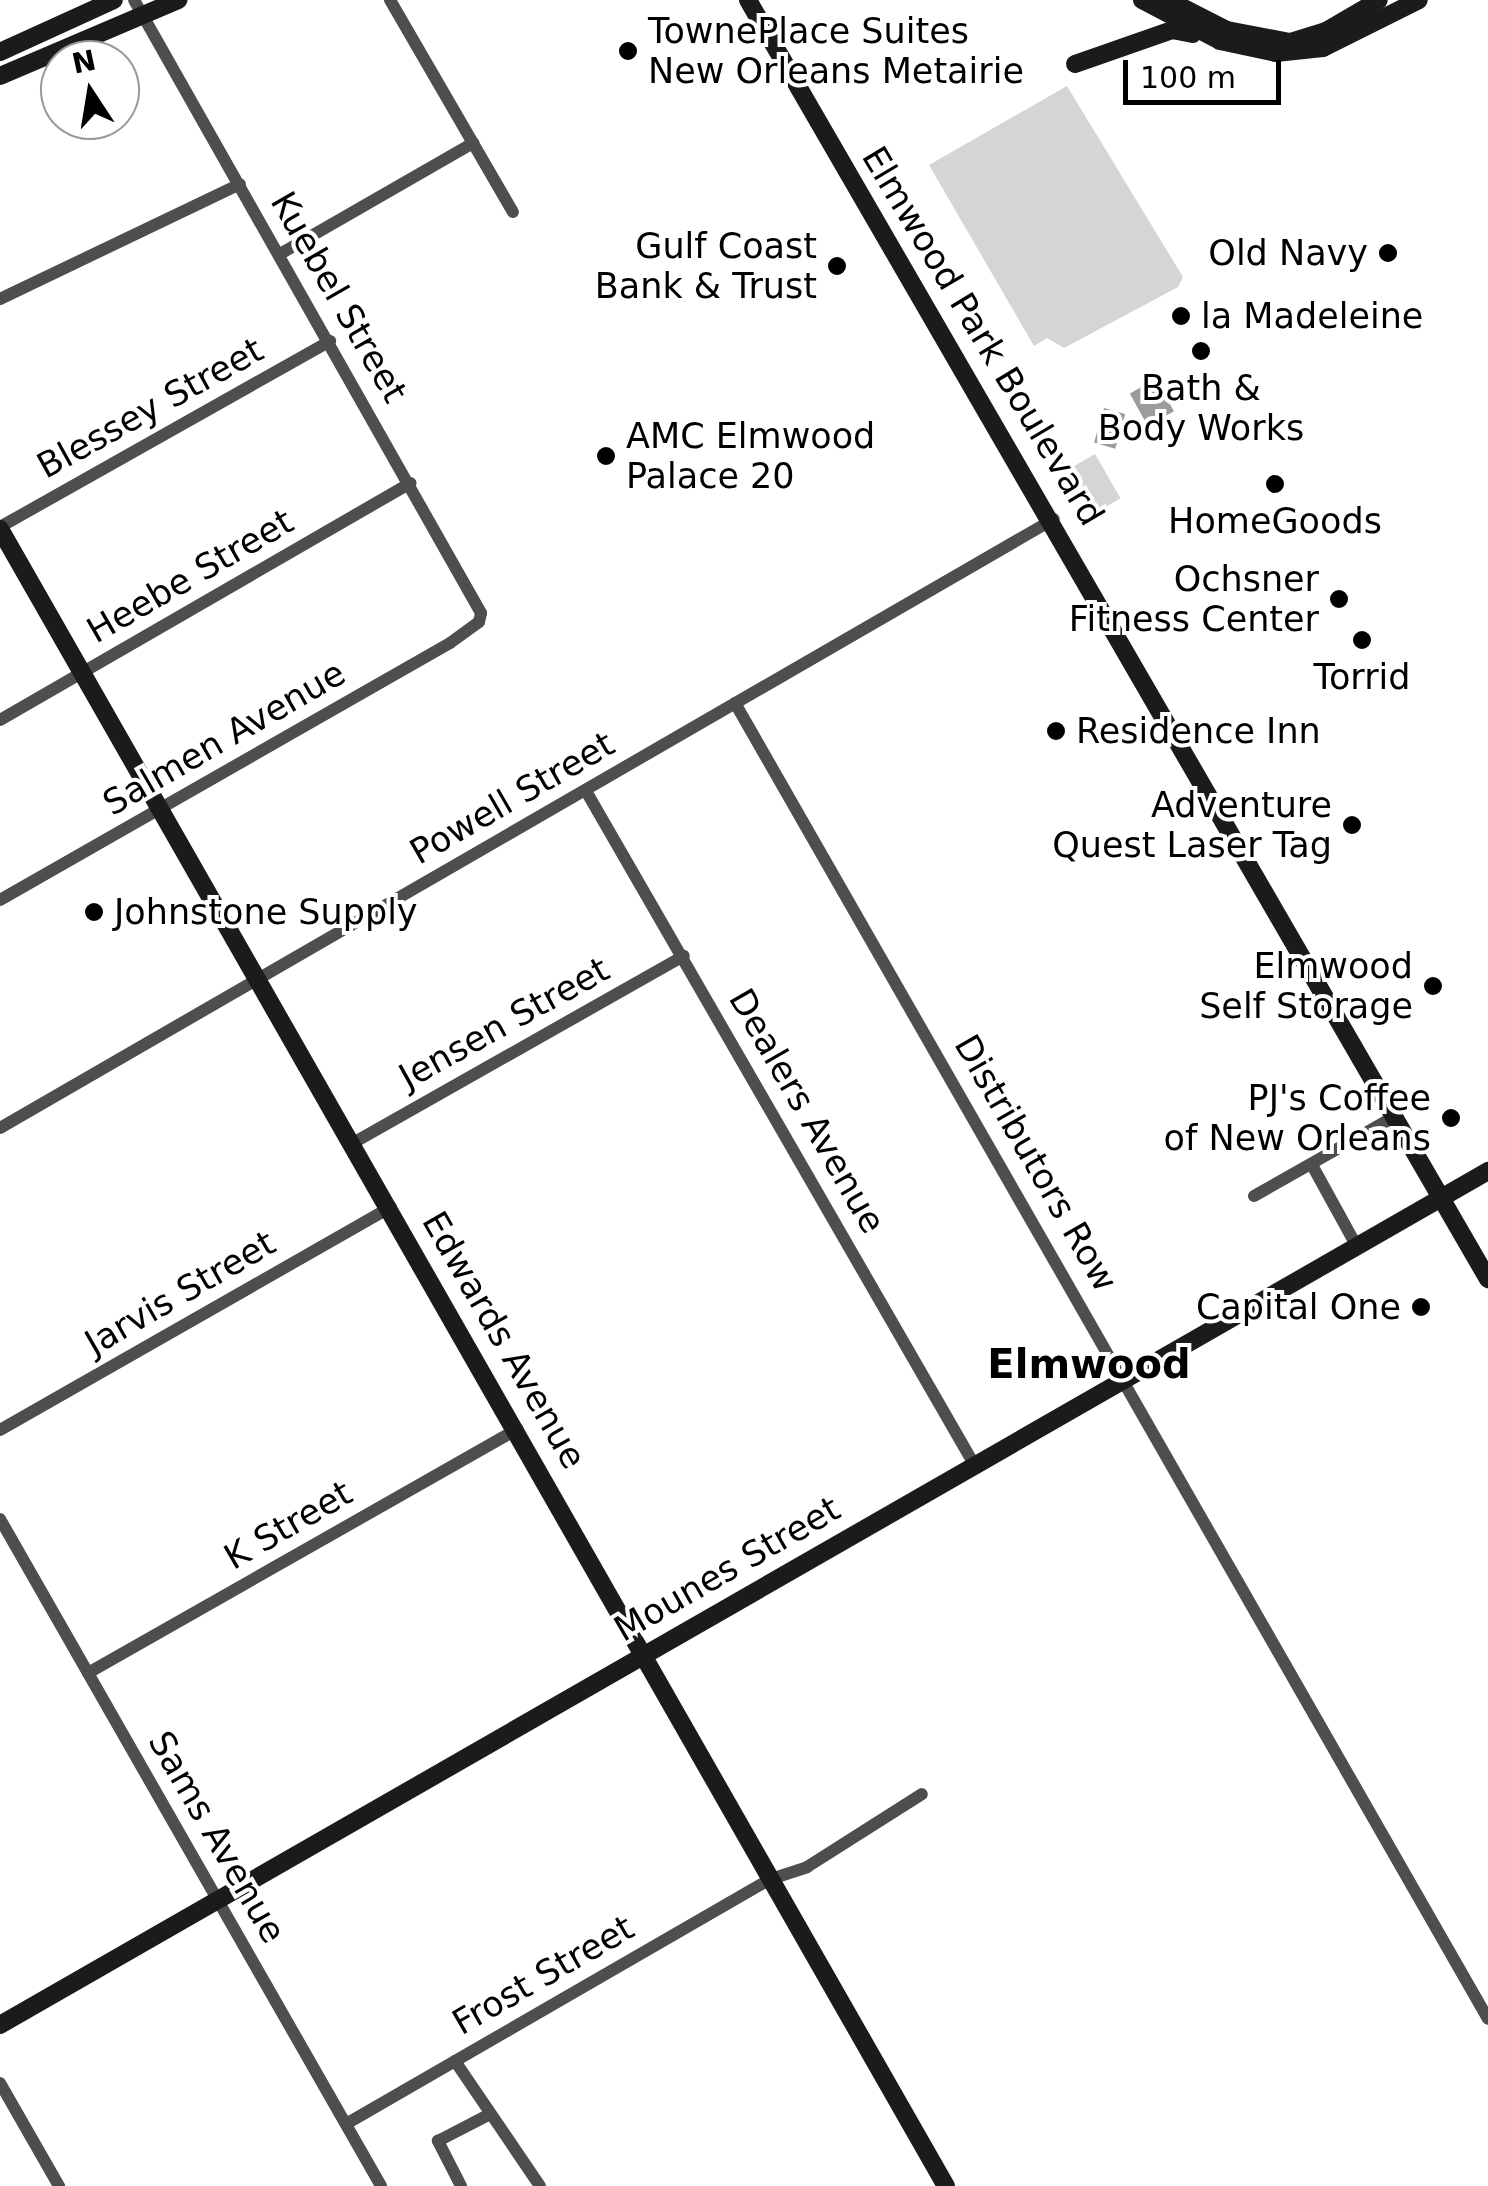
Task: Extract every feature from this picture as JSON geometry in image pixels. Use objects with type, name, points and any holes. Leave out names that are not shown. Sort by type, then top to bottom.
[{"type":"street","points":[[0,52],[114,0]]},
{"type":"street","points":[[0,76],[137,8],[178,0]]},
{"type":"street","points":[[390,0],[513,212]]},
{"type":"street","name":"Elmwood Park Boulevard","points":[[748,0],[1054,519],[1392,1118],[1488,1279]]},
{"type":"street","points":[[1142,0],[1213,38]]},
{"type":"street","points":[[1168,0],[1227,30],[1290,42],[1340,24],[1379,0]]},
{"type":"street","points":[[1075,64],[1172,30],[1276,53],[1323,48],[1420,0]]},
{"type":"street","name":"Kuebel Street","points":[[137,8],[478,604],[475,624]]},
{"type":"street","points":[[280,254],[473,143]]},
{"type":"street","points":[[0,299],[240,184]]},
{"type":"street","name":"Blessey Street","points":[[0,528],[330,341]]},
{"type":"street","name":"Heebe Street","points":[[0,720],[410,483]]},
{"type":"street","name":"Powell Street","points":[[0,1128],[1054,519]]},
{"type":"street","name":"Edwards Avenue","points":[[0,528],[391,1207],[946,2186]]},
{"type":"street","name":"Salmen Avenue","points":[[0,900],[475,624]]},
{"type":"street","name":"Distributors Row","points":[[735,703],[1488,2020]]},
{"type":"street","name":"Dealers Avenue","points":[[586,791],[974,1464]]},
{"type":"street","name":"Jensen Street","points":[[353,1143],[684,956]]},
{"type":"street","points":[[1254,1196],[1392,1118]]},
{"type":"street","points":[[1312,1165],[1356,1245]]},
{"type":"street","name":"Mounes Street","points":[[0,2025],[1488,1170]]},
{"type":"street","name":"Jarvis Street","points":[[0,1430],[391,1207]]},
{"type":"street","name":"K Street","points":[[88,1673],[517,1429]]},
{"type":"street","name":"Sams Avenue","points":[[0,1519],[381,2186]]},
{"type":"street","name":"Frost Street","points":[[346,2124],[771,1878],[807,1867],[922,1794]]},
{"type":"street","points":[[455,2061],[540,2186]]},
{"type":"street","points":[[0,2083],[59,2186]]},
{"type":"street","points":[[460,2186],[438,2141],[490,2114]]},
{"type":"shaded area","points":[[1067,86],[1183,277],[1178,287],[1064,348],[1047,338],[1034,346],[929,165]]},
{"type":"shaded area","points":[[1156,379],[1174,411],[1148,426],[1130,394]]},
{"type":"shaded area","points":[[1104,408],[1125,414],[1115,449],[1094,443]]},
{"type":"shaded area","points":[[1095,454],[1120,498],[1094,514],[1068,470]]},
{"type":"place","name":"TownePlace Suites New Orleans Metairie","points":[[628,51]]},
{"type":"place","name":"Old Navy","points":[[1388,253]]},
{"type":"place","name":"Gulf Coast Bank & Trust","points":[[837,266]]},
{"type":"place","name":"la Madeleine","points":[[1181,316]]},
{"type":"place","name":"Bath & Body Works","points":[[1201,351]]},
{"type":"place","name":"AMC Elmwood Palace 20","points":[[606,456]]},
{"type":"place","name":"HomeGoods","points":[[1275,484]]},
{"type":"place","name":"Ochsner Fitness Center","points":[[1339,599]]},
{"type":"place","name":"Torrid","points":[[1362,640]]},
{"type":"place","name":"Residence Inn","points":[[1056,731]]},
{"type":"place","name":"Adventure Quest Laser Tag","points":[[1352,825]]},
{"type":"place","name":"Johnstone Supply","points":[[94,912]]},
{"type":"place","name":"Elmwood Self Storage","points":[[1433,986]]},
{"type":"place","name":"PJ's Coffee of New Orleans","points":[[1451,1118]]},
{"type":"place","name":"Capital One","points":[[1421,1307]]},
{"type":"district","name":"Elmwood","points":[[1089,1364]]}]
